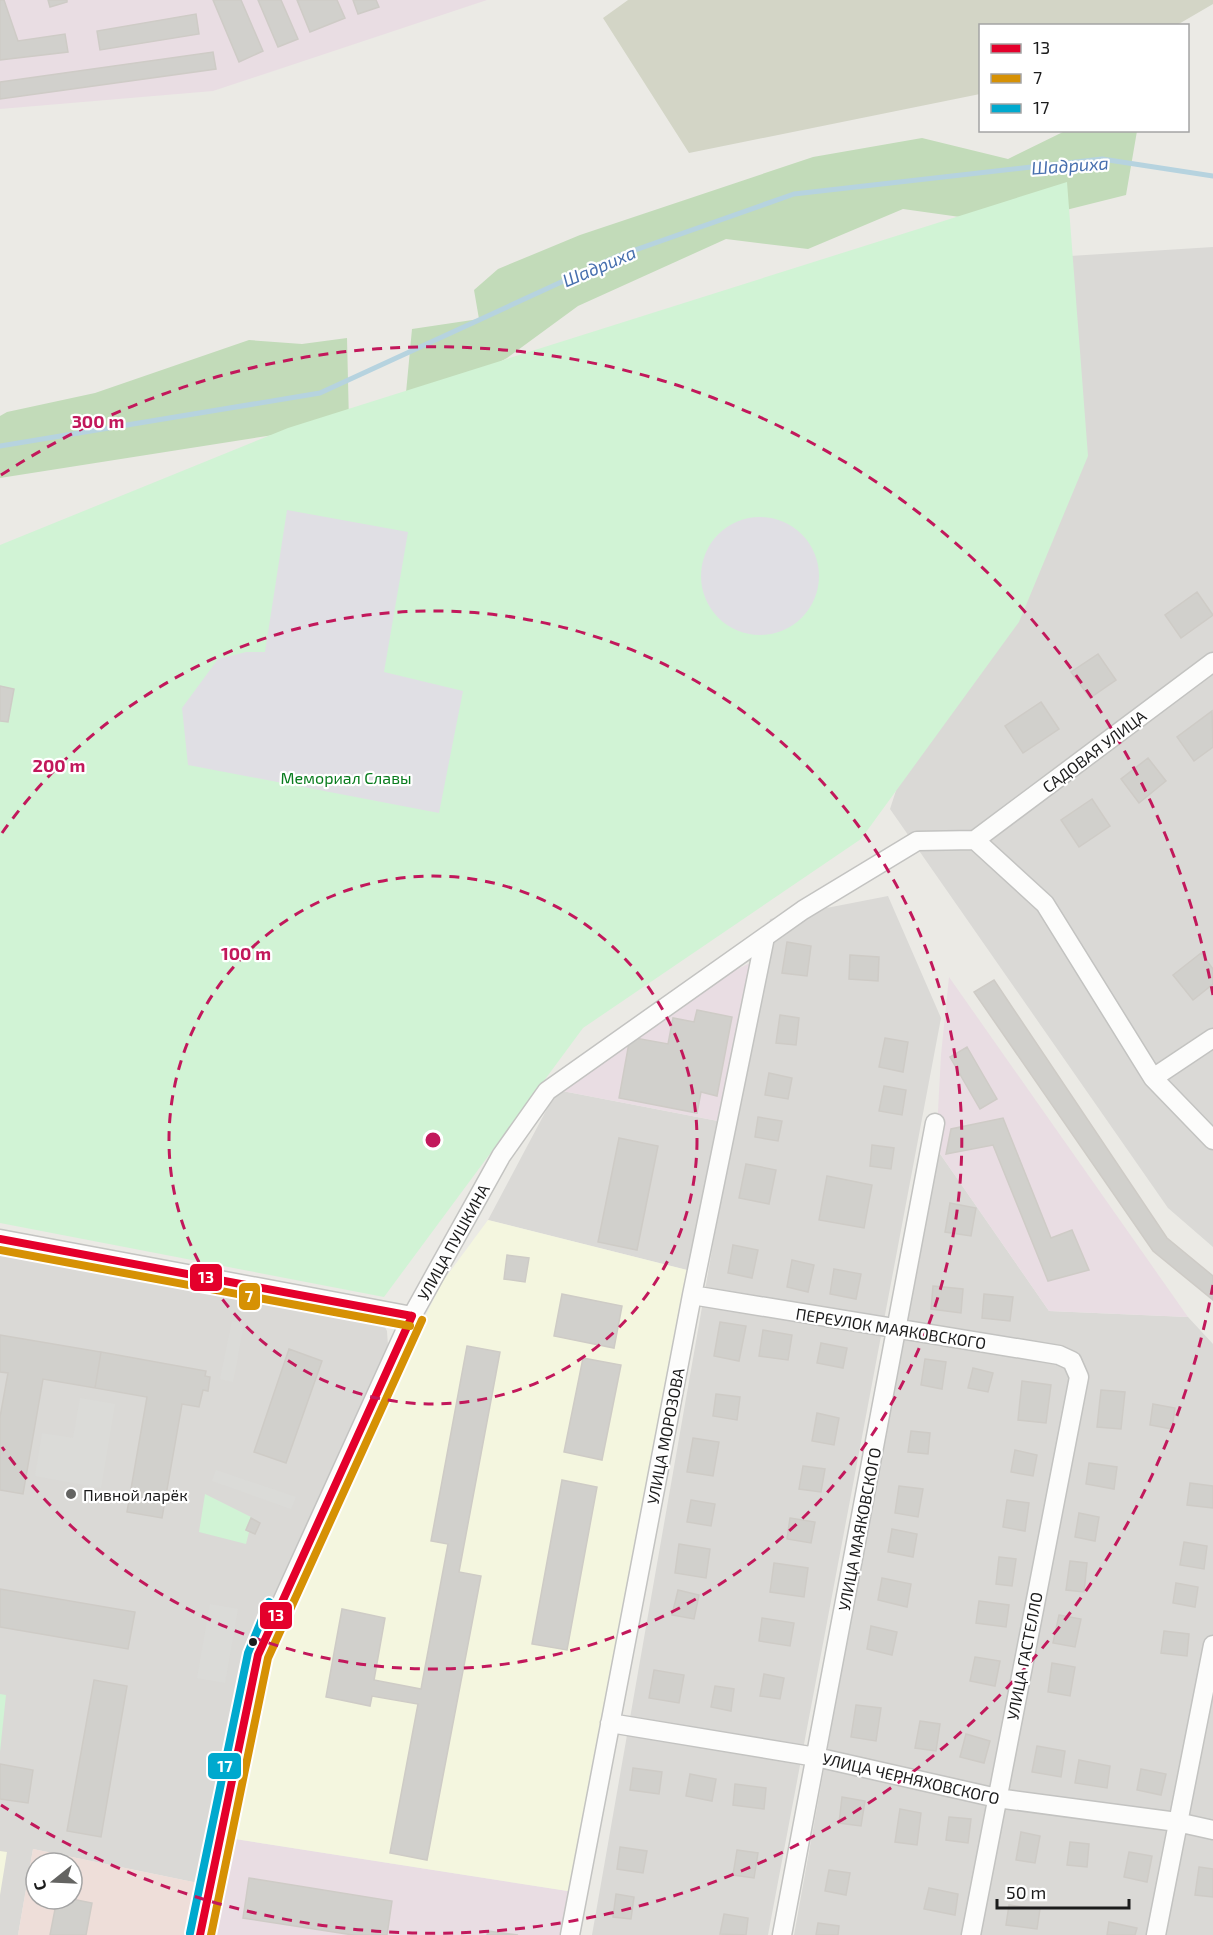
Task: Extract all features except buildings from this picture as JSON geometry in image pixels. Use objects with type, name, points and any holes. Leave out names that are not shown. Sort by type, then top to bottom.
[{"type":"street","name":"САДОВАЯ УЛИЦА","points":[[975,840],[1213,662]]},
{"type":"street","name":"УЛИЦА ПУШКИНА","points":[[200,1935],[258,1655],[412,1316],[501,1156],[547,1091],[803,910],[918,841],[975,840]]},
{"type":"street","points":[[975,840],[1045,904],[1153,1078],[1213,1140]]},
{"type":"street","name":"УЛИЦА МОРОЗОВА","points":[[570,1935],[692,1295],[765,937]]},
{"type":"street","points":[[1153,1078],[1213,1038]]},
{"type":"street","name":"УЛИЦА МАЯКОВСКОГО","points":[[782,1935],[936,1123]]},
{"type":"street","points":[[0,1239],[412,1316]]},
{"type":"street","name":"ПЕРЕУЛОК МАЯКОВСКОГО","points":[[692,1295],[1059,1355],[1072,1361],[1079,1377]]},
{"type":"street","name":"УЛИЦА ГАСТЕЛЛО","points":[[971,1935],[1079,1377]]},
{"type":"street","points":[[1156,1935],[1213,1645]]},
{"type":"street","name":"УЛИЦА ЧЕРНЯХОВСКОГО","points":[[610,1723],[816,1757],[997,1798],[1177,1822],[1213,1830]]},
{"type":"shaded area","points":[[0,0],[487,0],[213,91],[0,109]]},
{"type":"shaded area","points":[[628,0],[1213,0],[1213,4],[1179,24],[979,24],[979,94],[689,153],[603,18]]},
{"type":"shaded area","points":[[1213,247],[1213,1247],[1168,1208],[890,809],[1070,256]]},
{"type":"shaded area","points":[[287,510],[408,532],[384,672],[463,691],[439,813],[188,765],[182,708],[218,659],[246,652],[265,652]]},
{"type":"shaded area","points":[[760,517],[782,522],[802,534],[814,554],[819,576],[814,598],[802,618],[782,630],[760,635],[738,630],[718,618],[706,598],[701,576],[706,554],[718,534],[738,522]]},
{"type":"shaded area","points":[[888,896],[941,1018],[768,1935],[592,1935],[770,919]]},
{"type":"shaded area","points":[[752,962],[718,1121],[557,1090],[697,989]]},
{"type":"shaded area","points":[[949,977],[1188,1317],[1049,1311],[936,1148],[941,1055]]},
{"type":"shaded area","points":[[557,1090],[718,1121],[691,1271],[488,1220]]},
{"type":"shaded area","points":[[936,1148],[1049,1311],[1188,1317],[1213,1344],[1213,1935],[794,1935]]},
{"type":"shaded area","points":[[488,1220],[691,1271],[587,1894],[229,1838],[283,1611],[385,1395],[443,1281]]},
{"type":"shaded area","points":[[0,1245],[381,1319],[387,1331],[388,1346],[267,1626],[198,1883],[84,1860],[84,1851],[33,1849],[33,1851],[24,1851],[24,1901],[18,1935],[0,1935]]},
{"type":"shaded area","points":[[232,1321],[244,1324],[233,1382],[220,1379]]},
{"type":"shaded area","points":[[80,1398],[115,1404],[101,1488],[35,1476],[42,1433],[73,1438]]},
{"type":"shaded area","points":[[216,1470],[296,1497],[291,1509],[212,1481]]},
{"type":"shaded area","points":[[210,1604],[238,1609],[225,1683],[197,1678]]},
{"type":"shaded area","points":[[229,1838],[587,1894],[580,1935],[212,1935]]},
{"type":"shaded area","points":[[0,1851],[7,1852],[0,1895]]},
{"type":"shaded area","points":[[84,1860],[198,1883],[185,1935],[18,1935],[24,1901],[24,1911],[84,1911]]},
{"type":"green space","points":[[1063,132],[1137,132],[1126,195],[1010,224],[903,209],[808,249],[726,239],[578,306],[507,358],[404,414],[412,329],[479,319],[474,290],[498,269],[580,235],[813,157],[922,138],[1008,159]]},
{"type":"green space","name":"Мемориал Славы","points":[[1067,182],[1088,456],[1019,622],[861,839],[583,1028],[384,1297],[0,1223],[0,545],[288,428]]},
{"type":"green space","points":[[347,338],[349,423],[0,478],[0,416],[7,412],[95,393],[249,340],[302,344]]},
{"type":"green space","points":[[205,1494],[251,1517],[245,1530],[249,1532],[246,1544],[199,1532]]},
{"type":"green space","points":[[0,1694],[6,1695],[0,1752]]},
{"type":"waterway","name":"Шадриха","points":[[0,446],[320,393],[618,256],[794,194],[1102,159],[1213,176]]},
{"type":"transit line","name":"13","points":[[0,1239],[412,1316]]},
{"type":"transit line","name":"7","points":[[0,1250],[410,1326]]},
{"type":"transit line","name":"13","points":[[200,1935],[258,1655],[412,1316]]},
{"type":"transit line","name":"7","points":[[211,1935],[268,1658],[422,1320]]},
{"type":"transit line","name":"17","points":[[190,1933],[248,1653],[269,1602]]},
{"type":"place","name":"Пивной ларёк","points":[[71,1494]]}]
